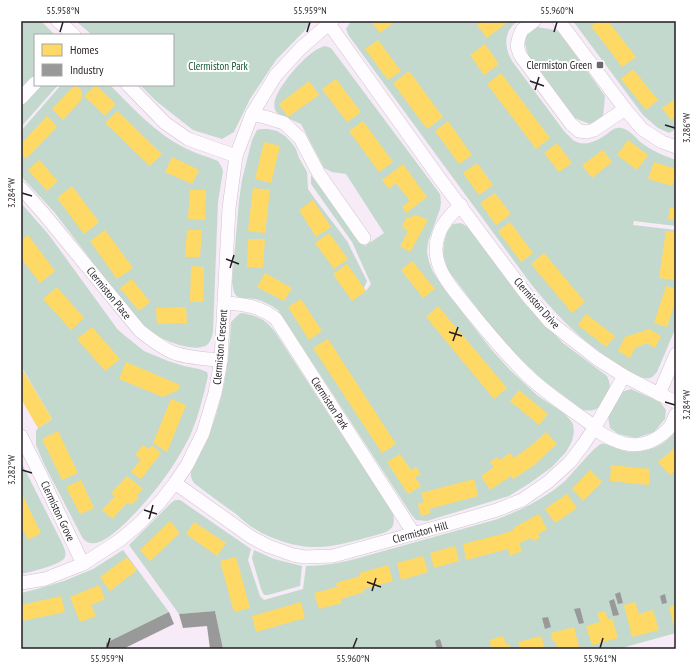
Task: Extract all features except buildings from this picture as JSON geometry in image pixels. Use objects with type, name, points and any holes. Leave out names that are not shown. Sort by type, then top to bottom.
[{"type":"street","points":[[58,21],[73,34]]},
{"type":"street","points":[[534,21],[522,30],[518,37],[516,46],[520,55],[571,124],[579,131],[587,132],[594,130],[626,109]]},
{"type":"street","points":[[559,21],[642,129],[662,142],[676,148]]},
{"type":"street","name":"Clermiston Crescent","points":[[21,583],[45,579],[83,564],[120,540],[140,523],[160,502],[187,465],[203,433],[215,393],[221,360],[229,208],[236,156],[252,114],[276,75],[301,48],[329,22]]},
{"type":"street","name":"Clermiston Drive","points":[[329,22],[440,179],[526,294],[550,322],[596,358],[624,376],[676,402]]},
{"type":"street","points":[[21,98],[34,84]]},
{"type":"street","points":[[129,86],[165,123],[188,139],[236,156]]},
{"type":"street","points":[[252,114],[284,123],[300,138],[319,174],[364,238]]},
{"type":"street","name":"Clermiston Place","points":[[21,188],[140,331],[173,353],[191,357],[221,360]]},
{"type":"street","points":[[461,206],[445,221],[439,234],[436,247],[436,258],[440,270],[489,334],[527,375],[544,390],[604,436],[625,444],[636,445],[651,442],[664,434],[671,425],[676,414]]},
{"type":"street","name":"Clermiston Park","points":[[224,303],[246,305],[257,308],[276,319],[414,534]]},
{"type":"street","points":[[659,394],[676,354]]},
{"type":"street","name":"Clermiston Hill","points":[[175,483],[255,540],[293,555],[305,557],[333,556],[497,510],[522,500],[548,482],[570,462],[595,428],[624,376]]},
{"type":"street","name":"Clermiston Grove","points":[[21,436],[83,564]]},
{"type":"green space","points":[[21,21],[41,21],[54,34],[34,34],[34,76],[21,90]]},
{"type":"green space","name":"Clermiston Park","points":[[76,21],[310,21],[310,25],[276,60],[250,99],[234,132],[222,139],[193,130],[156,101],[141,86],[174,86],[174,34],[91,34]]},
{"type":"green space","points":[[351,21],[518,21],[513,25],[507,34],[506,45],[509,56],[564,131],[573,140],[582,143],[590,143],[615,129],[621,128],[630,132],[640,142],[651,149],[676,160],[676,226],[634,221],[633,225],[676,230],[676,327],[657,372],[653,376],[647,378],[632,373],[604,355],[572,329],[544,300],[349,36],[346,29]]},
{"type":"green space","points":[[573,21],[676,21],[676,129],[669,133],[658,128],[643,115]]},
{"type":"green space","points":[[537,27],[555,30],[560,33],[605,96],[603,117],[590,124],[575,118],[528,55],[525,44],[526,36]]},
{"type":"green space","points":[[325,46],[331,48],[440,194],[440,209],[428,242],[427,252],[433,272],[445,290],[491,349],[509,369],[538,396],[564,413],[573,424],[574,432],[572,441],[566,452],[552,467],[509,496],[427,521],[416,520],[278,310],[267,303],[258,300],[238,297],[234,292],[232,282],[242,180],[252,140],[257,130],[262,129],[277,131],[285,136],[296,149],[307,172],[308,189],[347,241],[367,281],[364,288],[366,291],[371,284],[352,242],[311,184],[311,175],[365,246],[384,233],[346,174],[332,172],[324,168],[301,124],[278,114],[275,110],[276,97],[290,75],[311,53]]},
{"type":"green space","points":[[40,86],[57,86],[21,127],[21,107]]},
{"type":"green space","points":[[60,86],[111,86],[144,119],[172,141],[196,153],[218,161],[223,171],[218,202],[213,332],[211,340],[208,344],[203,347],[196,348],[173,343],[150,332],[139,323],[55,213],[21,176],[21,131]]},
{"type":"green space","points":[[21,203],[49,235],[118,330],[144,351],[168,361],[207,372],[208,376],[200,408],[192,431],[172,468],[152,494],[122,526],[103,540],[95,543],[87,542],[82,537],[44,464],[36,445],[36,431],[52,419],[21,366]]},
{"type":"green space","points":[[461,223],[468,227],[526,305],[563,343],[607,376],[610,386],[609,391],[598,408],[590,411],[583,410],[545,382],[513,352],[482,315],[448,270],[443,255],[447,232],[453,224]]},
{"type":"green space","points":[[242,313],[261,319],[275,332],[393,513],[394,524],[390,530],[343,544],[306,547],[291,544],[261,533],[194,483],[191,475],[192,468],[206,442],[221,398],[229,353],[231,322]]},
{"type":"green space","points":[[631,389],[660,402],[666,410],[665,419],[654,432],[636,438],[618,434],[610,428],[608,417],[621,392]]},
{"type":"green space","points":[[676,431],[676,633],[618,649],[223,649],[215,611],[179,614],[129,545],[171,503],[175,500],[180,500],[251,549],[248,560],[260,596],[264,600],[303,589],[306,566],[331,564],[355,559],[498,519],[516,512],[542,498],[558,487],[594,449],[601,444],[609,445],[629,452],[644,451],[659,446]]},
{"type":"green space","points":[[21,462],[66,553],[63,560],[58,563],[21,574]]},
{"type":"green space","points":[[123,550],[169,612],[106,649],[21,649],[21,593],[64,581],[93,569]]},
{"type":"green space","points":[[254,550],[274,559],[302,566],[300,586],[264,595],[252,558]]},
{"type":"place","name":"Clermiston Green","points":[[600,65]]}]
